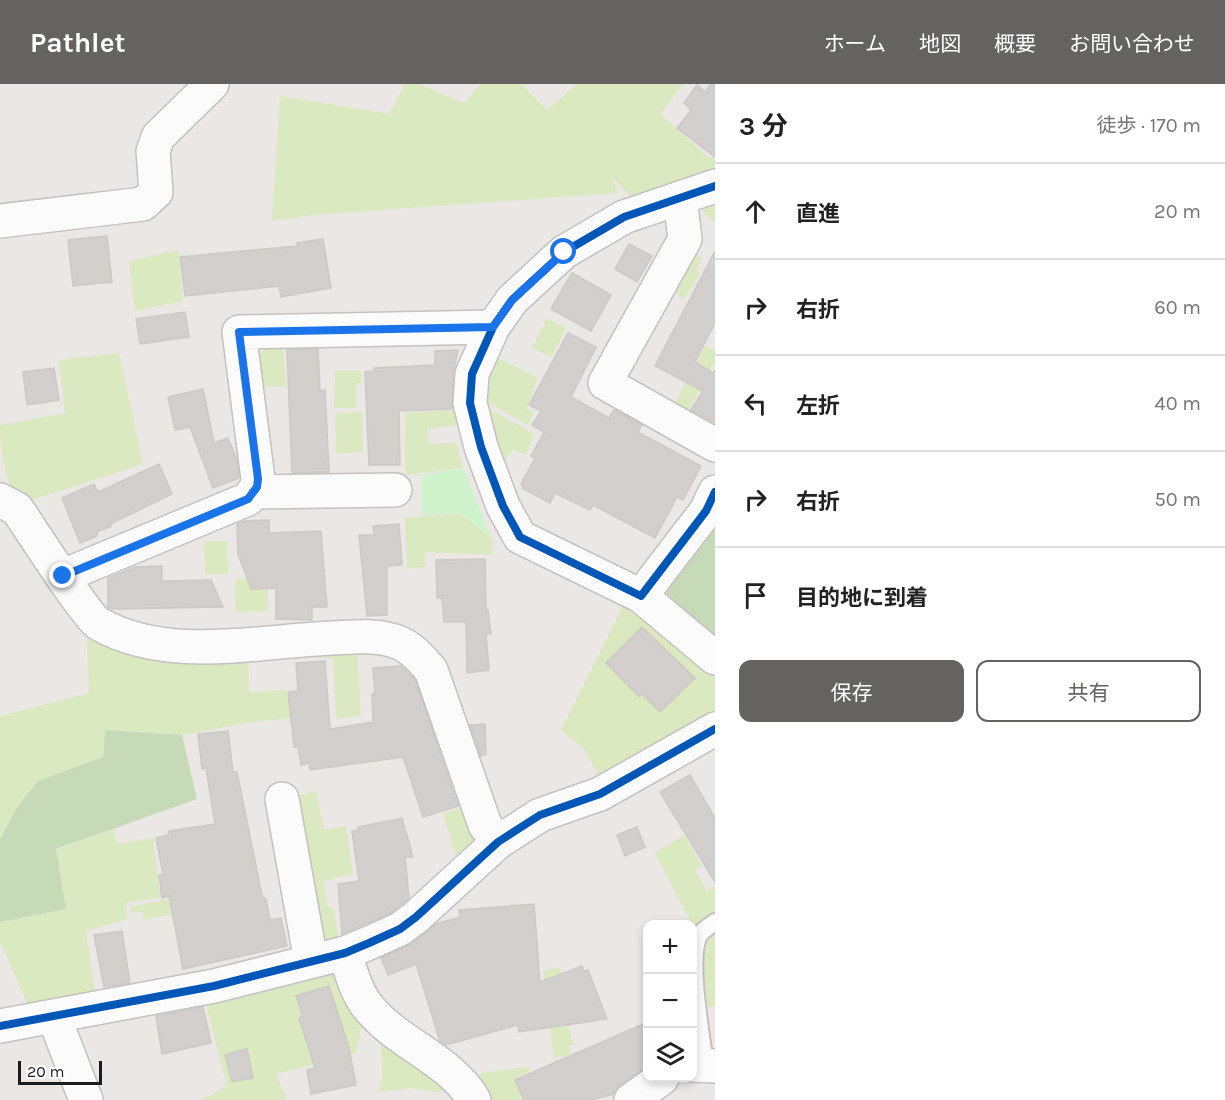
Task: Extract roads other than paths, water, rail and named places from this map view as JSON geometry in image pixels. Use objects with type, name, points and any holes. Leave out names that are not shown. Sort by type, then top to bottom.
[{"type":"street","points":[[0,221],[142,204],[156,192],[153,151],[158,137],[212,84]]},
{"type":"street","points":[[715,186],[624,217],[564,252],[512,300],[493,327],[472,374],[470,404],[481,447],[503,506],[520,537],[641,596],[715,658]]},
{"type":"street","points":[[680,198],[685,239],[605,383],[715,445]]},
{"type":"street","points":[[63,576],[248,499],[254,492],[258,479],[239,332],[493,327]]},
{"type":"street","points":[[254,492],[395,490]]},
{"type":"street","points":[[641,596],[706,511],[715,492]]},
{"type":"street","points":[[0,500],[17,509],[97,624],[136,638],[193,649],[278,640],[373,636],[399,642],[415,651],[431,670],[485,825],[498,842]]},
{"type":"street","points":[[0,1026],[214,986],[345,953],[400,929],[498,842],[540,815],[600,794],[715,729]]},
{"type":"street","points":[[282,799],[311,961]]},
{"type":"street","points":[[345,953],[354,981],[367,1007],[386,1027],[452,1074],[468,1090],[474,1100]]},
{"type":"street","points":[[54,1017],[86,1100]]},
{"type":"street","points":[[630,1100],[655,1082]]},
{"type":"lane","points":[[704,1065],[695,982],[696,947],[700,934],[715,922]]}]
